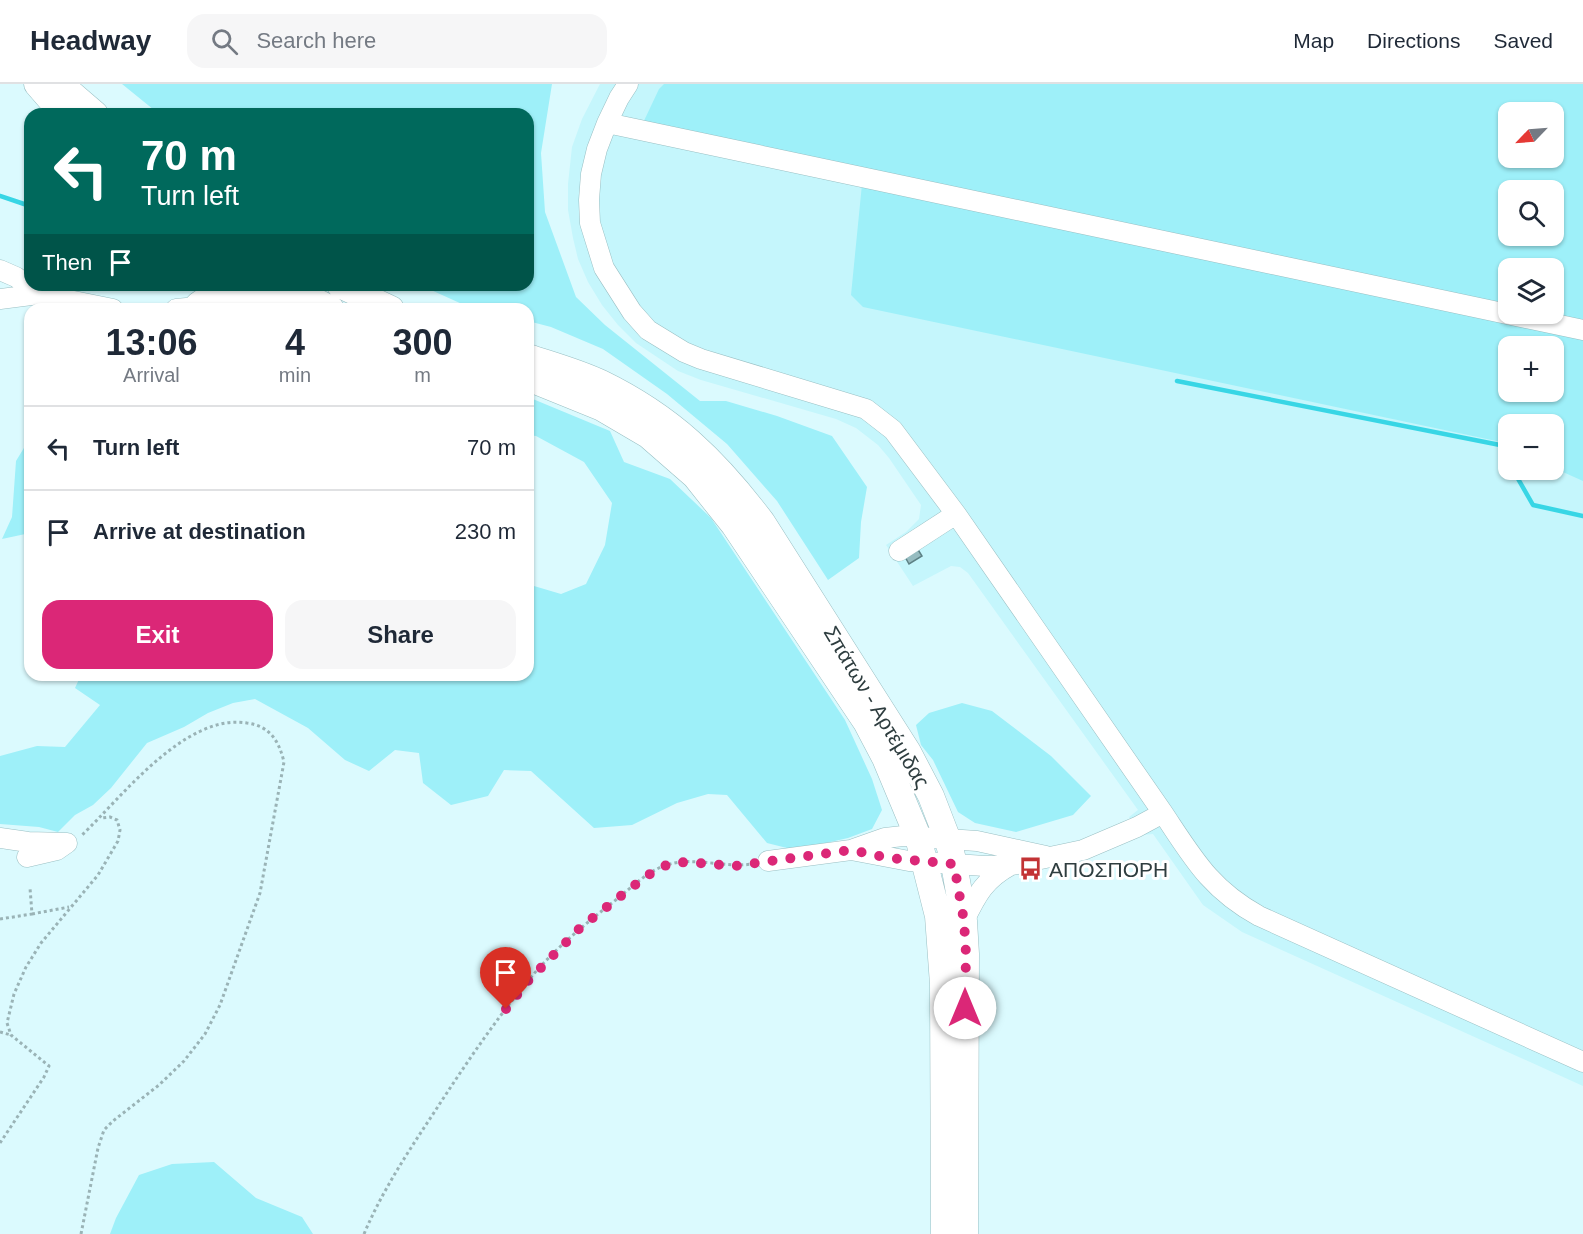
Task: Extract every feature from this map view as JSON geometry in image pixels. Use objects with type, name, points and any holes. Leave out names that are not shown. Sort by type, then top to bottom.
[{"type":"main road","points":[[37,84],[58,108]]},
{"type":"main road","points":[[60,84],[88,108]]},
{"type":"main road","points":[[234,291],[263,293],[283,291]]},
{"type":"main road","points":[[295,291],[319,303]]},
{"type":"main road","points":[[353,291],[378,303]]},
{"type":"main road","name":"Σπάτων - Αρτέμιδας","points":[[534,359],[600,382],[648,409],[688,439],[735,486],[762,522],[908,752],[931,796],[951,852],[964,921],[966,954],[965,1234]]},
{"type":"main road","name":"Σπάτων - Αρτέμιδας","points":[[534,380],[602,408],[648,435],[695,476],[735,525],[866,722],[885,758],[918,837],[938,916],[943,984],[944,1234]]},
{"type":"street","points":[[628,84],[607,123],[591,174],[590,223],[604,268],[632,312],[648,330],[666,342],[701,359],[866,409],[893,430],[956,514],[1196,863],[1210,881],[1238,905],[1583,1062]]},
{"type":"street","points":[[607,123],[1583,330]]},
{"type":"street","points":[[0,270],[24,283]]},
{"type":"street","points":[[35,291],[39,294]]},
{"type":"street","points":[[193,303],[218,291]]},
{"type":"street","points":[[225,291],[239,294],[242,291]]},
{"type":"street","points":[[0,299],[39,294],[83,303]]},
{"type":"street","points":[[899,551],[956,514]]},
{"type":"street","points":[[768,861],[851,850],[885,838],[918,837],[985,866],[1012,865],[1049,856],[1065,855],[1100,844],[1163,813]]},
{"type":"street","points":[[0,838],[28,842],[67,843]]},
{"type":"street","points":[[27,857],[57,850],[67,843]]},
{"type":"street","points":[[851,850],[889,858],[925,862],[951,852],[1001,845],[1049,856]]},
{"type":"street","points":[[964,921],[983,886],[996,873],[1012,865]]},
{"type":"path","points":[[67,843],[81,835],[138,776],[186,739],[208,727],[233,721],[255,724],[271,732],[281,749],[284,762],[260,892],[220,1005],[205,1034],[184,1061],[104,1130],[98,1148],[81,1234]]},
{"type":"path","points":[[11,1035],[7,1023],[14,994],[26,967],[41,943],[98,875],[118,841],[120,830],[117,820],[110,817],[99,818]]},
{"type":"path","points":[[364,1234],[377,1204],[408,1152],[495,1023],[528,981],[581,927],[654,871],[669,864],[686,862],[735,866],[768,861]]},
{"type":"path","points":[[30,888],[32,914]]},
{"type":"path","points":[[0,919],[58,911],[71,906]]},
{"type":"path","points":[[0,1032],[11,1035],[49,1066],[0,1143]]},
{"type":"shaded area","points":[[122,84],[552,84],[541,153],[545,212],[576,297],[605,325],[700,401],[726,401],[832,436],[867,487],[861,522],[859,558],[828,580],[777,501],[727,444],[667,394],[603,349],[551,327],[534,323],[534,303],[460,303],[433,291],[534,291],[534,108],[152,108]]},
{"type":"shaded area","points":[[600,84],[1583,84],[1583,1086],[1242,932],[1203,905],[1153,834],[1141,835],[1129,817],[1138,810],[968,573],[960,567],[951,566],[913,586],[886,545],[906,532],[919,519],[921,505],[878,445],[856,428],[836,419],[701,380],[678,371],[636,343],[618,325],[588,282],[578,259],[568,210],[572,147],[582,119]]},
{"type":"shaded area","points":[[664,84],[1583,84],[1583,481],[1564,472],[1564,414],[1498,414],[1498,441],[863,307],[851,295],[863,174],[642,125],[659,89]]},
{"type":"shaded area","points":[[534,399],[610,431],[624,462],[670,479],[711,518],[845,720],[872,779],[882,810],[872,829],[848,838],[795,850],[767,843],[727,795],[708,794],[677,803],[632,825],[594,828],[531,771],[504,770],[488,796],[451,805],[423,783],[419,753],[395,750],[369,771],[345,760],[308,728],[255,699],[233,703],[208,713],[184,727],[147,743],[111,788],[93,805],[75,815],[58,832],[39,827],[0,824],[0,756],[37,746],[65,747],[100,705],[75,688],[78,681],[534,681],[534,586],[561,594],[586,584],[605,545],[612,503],[584,462],[534,436]]},
{"type":"shaded area","points":[[24,448],[24,534],[2,539],[12,517],[16,461]]},
{"type":"shaded area","points":[[962,703],[992,711],[1051,756],[1091,796],[1073,815],[1016,832],[975,823],[958,812],[933,760],[921,745],[916,725],[929,713]]},
{"type":"shaded area","points":[[214,1162],[256,1198],[302,1217],[313,1234],[110,1234],[139,1175],[172,1164]]},
{"type":"building","points":[[917,548],[922,556],[909,564],[904,555]]},
{"type":"waterway","points":[[0,196],[24,204]]},
{"type":"waterway","points":[[1177,381],[1498,445]]},
{"type":"waterway","points":[[1519,480],[1533,505],[1583,516]]},
{"type":"place","name":"ΑΠΟΣΠΟΡΗ","points":[[1031,869]]},
{"type":"route","points":[[506,1009],[528,981],[581,927],[654,871],[669,864],[686,862],[735,866],[851,850],[909,861],[954,864],[964,921],[965,1008]]}]
